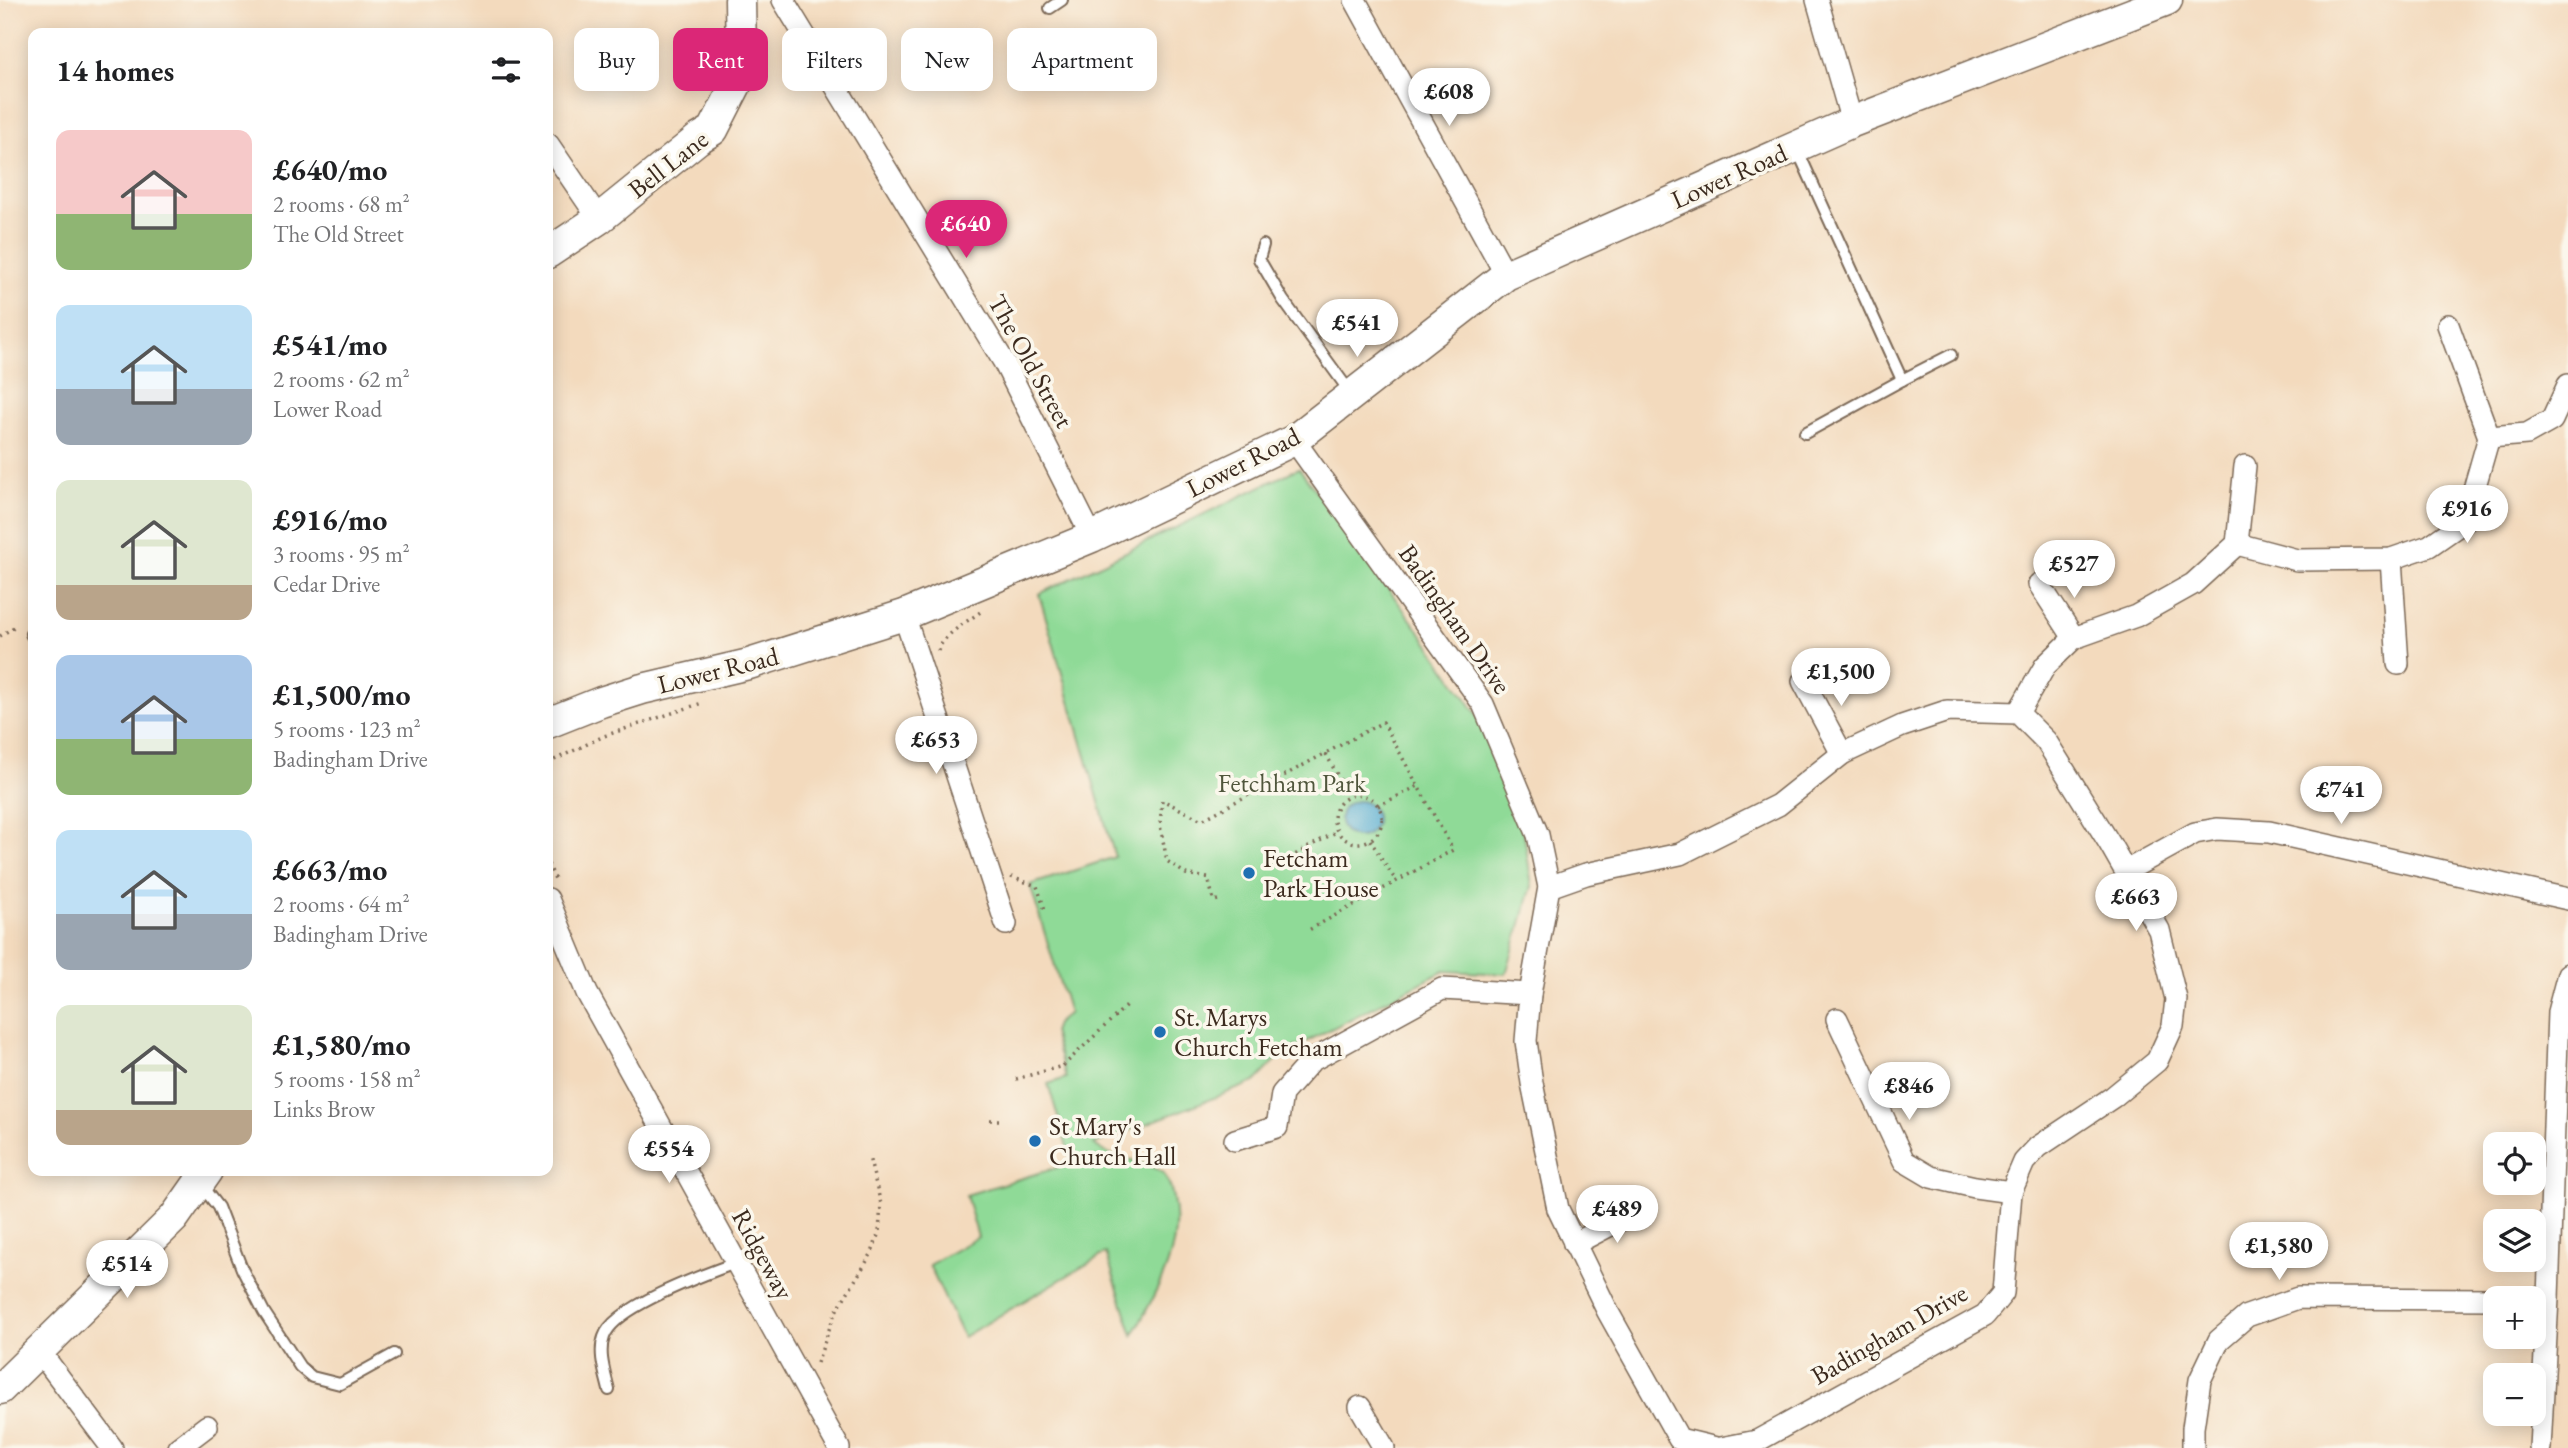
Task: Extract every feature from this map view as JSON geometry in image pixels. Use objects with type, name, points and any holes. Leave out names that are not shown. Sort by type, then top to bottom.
[{"type":"street","name":"Bell Lane","points":[[553,250],[599,219],[698,139],[713,130],[738,81],[741,53],[740,0]]},
{"type":"street","points":[[1355,0],[1506,275]]},
{"type":"street","points":[[1817,0],[1852,122]]},
{"type":"street","name":"Lower Road","points":[[553,721],[642,689],[749,664],[904,615],[1092,537],[1294,440],[1506,275],[1852,122],[2167,0]]},
{"type":"street","name":"The Old Street","points":[[787,7],[1004,362],[1092,537]]},
{"type":"street","points":[[553,151],[599,219]]},
{"type":"street","points":[[2237,544],[2297,560],[2391,559],[2429,546],[2465,521],[2489,437],[2448,325]]},
{"type":"street","points":[[2489,437],[2527,434],[2552,420],[2568,386]]},
{"type":"street","name":"Badingham Drive","points":[[1294,440],[1483,704],[1538,835],[1549,887],[1530,993],[1526,1041],[1558,1209],[1676,1443],[1716,1448]]},
{"type":"street","points":[[1549,887],[1586,874],[1681,854],[1778,805],[1842,754],[1902,726],[1947,711],[2018,713],[2045,666],[2074,638],[2136,616],[2193,584],[2237,544],[2245,466]]},
{"type":"street","points":[[2391,559],[2398,664]]},
{"type":"street","points":[[2039,584],[2074,638]]},
{"type":"street","points":[[904,615],[1006,924]]},
{"type":"street","points":[[1803,681],[1842,754]]},
{"type":"street","name":"Badingham Drive","points":[[1721,1448],[1757,1441],[1985,1315],[2003,1293],[2011,1192],[2024,1162],[2038,1147],[2113,1097],[2157,1061],[2173,1026],[2176,999],[2159,930],[2046,741],[2018,713]]},
{"type":"street","points":[[2126,871],[2195,834],[2217,829],[2269,832],[2568,899]]},
{"type":"street","name":"Ridgeway","points":[[553,911],[587,993],[839,1448]]},
{"type":"street","points":[[2540,1448],[2548,1298],[2560,1184],[2558,1012],[2568,974]]},
{"type":"street","points":[[1235,1140],[1277,1128],[1282,1094],[1311,1061],[1442,989],[1530,993]]},
{"type":"street","points":[[1837,1019],[1904,1161],[1931,1177],[2011,1192]]},
{"type":"street","points":[[0,1389],[174,1219],[203,1177]]},
{"type":"street","points":[[1574,1244],[1641,1209]]},
{"type":"street","points":[[2193,1448],[2200,1380],[2219,1340],[2247,1316],[2298,1298],[2483,1299]]},
{"type":"street","points":[[40,1352],[112,1448]]},
{"type":"street","points":[[1360,1407],[1384,1448]]},
{"type":"street","points":[[178,1448],[207,1426]]},
{"type":"lane","points":[[1050,8],[1062,0]]},
{"type":"lane","points":[[1796,146],[1902,380]]},
{"type":"lane","points":[[1263,245],[1259,259],[1283,300],[1352,395]]},
{"type":"lane","points":[[1805,433],[1951,355]]},
{"type":"lane","points":[[203,1177],[218,1207],[242,1269],[264,1312],[300,1367],[313,1377],[340,1384],[394,1354]]},
{"type":"lane","points":[[609,1390],[602,1356],[607,1328],[673,1286],[738,1262]]},
{"type":"path","points":[[937,654],[940,644],[985,609]]},
{"type":"path","points":[[553,761],[604,736],[705,702]]},
{"type":"path","points":[[1217,900],[1214,901],[1208,878],[1186,874],[1167,861],[1160,825],[1162,800],[1202,820],[1383,722],[1453,849],[1307,931]]},
{"type":"path","points":[[1326,754],[1349,797]]},
{"type":"path","points":[[1378,806],[1419,786]]},
{"type":"path","points":[[1365,796],[1378,806],[1382,821],[1380,828],[1370,840],[1363,843],[1348,841],[1337,831],[1334,815],[1342,801],[1349,797],[1365,796]]},
{"type":"path","points":[[1271,868],[1337,831]]},
{"type":"path","points":[[1370,840],[1396,881]]},
{"type":"path","points":[[1007,872],[1012,878],[1037,887],[1046,913]]},
{"type":"path","points":[[1016,1079],[1063,1066],[1126,1006]]},
{"type":"path","points":[[990,1121],[1003,1120]]},
{"type":"path","points":[[806,1391],[835,1313],[872,1253],[879,1232],[881,1204],[869,1157]]},
{"type":"green space","name":"Fetchham Park","points":[[1299,468],[1426,640],[1478,716],[1523,827],[1532,886],[1506,974],[1444,971],[1282,1054],[1255,1082],[1094,1144],[1109,1153],[1159,1170],[1167,1179],[1173,1198],[1175,1235],[1166,1270],[1133,1335],[1106,1253],[963,1337],[929,1265],[978,1237],[966,1195],[1072,1163],[1048,1084],[1066,1078],[1053,1032],[1056,1024],[1069,1013],[1030,885],[1115,857],[1039,594]]},
{"type":"water","points":[[1358,801],[1370,807],[1376,819],[1370,831],[1358,837],[1346,831],[1340,819],[1346,807]]},
{"type":"place","name":"Fetcham Park House","points":[[1249,873]]},
{"type":"place","name":"St. Marys Church Fetcham","points":[[1160,1032]]},
{"type":"place","name":"St Mary's Church Hall","points":[[1035,1141]]}]
